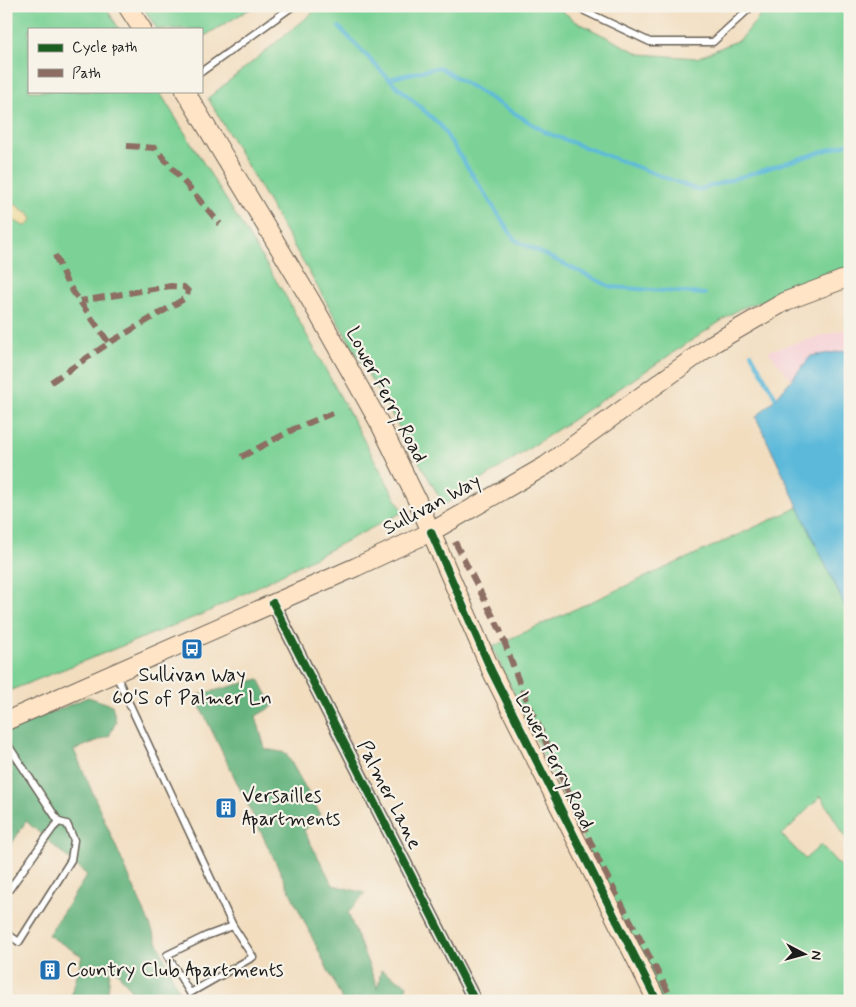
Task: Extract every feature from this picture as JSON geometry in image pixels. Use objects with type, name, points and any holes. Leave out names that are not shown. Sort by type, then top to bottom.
[{"type":"main road","points":[[127,6],[141,28]]},
{"type":"main road","name":"Lower Ferry Road","points":[[186,92],[316,309],[380,424],[431,532],[491,670],[657,1001]]},
{"type":"main road","name":"Sullivan Way","points":[[6,721],[431,532],[544,466],[729,334],[786,301],[850,277]]},
{"type":"street","name":"Palmer Lane","points":[[274,603],[475,1001]]},
{"type":"lane","points":[[202,71],[293,6]]},
{"type":"lane","points":[[574,6],[650,42],[713,42],[752,6]]},
{"type":"lane","points":[[115,672],[233,926],[253,957],[190,994],[167,955],[206,936],[233,926]]},
{"type":"lane","points":[[6,742],[59,822],[67,824],[74,840],[70,860],[19,942],[6,933]]},
{"type":"lane","points":[[6,894],[45,838],[59,822]]},
{"type":"shaded area","points":[[850,328],[850,449],[768,351]]},
{"type":"green space","points":[[6,6],[105,6],[118,28],[28,28],[28,92],[160,92],[285,295],[403,512],[210,611],[6,692]]},
{"type":"green space","points":[[142,6],[255,6],[202,37],[202,28],[156,28]]},
{"type":"green space","points":[[321,6],[556,6],[575,21],[640,54],[697,58],[741,39],[768,6],[850,6],[850,270],[739,309],[444,505],[208,98]]},
{"type":"green space","points":[[799,507],[850,617],[850,845],[821,796],[782,835],[805,859],[821,845],[850,877],[850,1001],[660,1001],[492,647]]},
{"type":"green space","points":[[259,679],[273,706],[256,716],[265,749],[286,753],[320,814],[304,831],[333,885],[365,893],[348,913],[378,989],[381,970],[407,985],[402,1001],[339,1001],[342,999],[195,696]]},
{"type":"green space","points":[[88,697],[112,705],[116,722],[109,736],[74,750],[183,1001],[139,1001],[111,963],[107,1001],[70,1001],[82,956],[48,935],[87,875],[26,821],[6,853],[6,732]]},
{"type":"sand","points":[[15,204],[28,212],[32,219],[28,225],[24,226],[6,216],[6,211]]},
{"type":"water","points":[[850,350],[850,617],[756,417],[776,398],[811,356]]},
{"type":"waterway","points":[[339,27],[389,79],[440,125],[515,240],[611,287],[705,294]]},
{"type":"waterway","points":[[389,79],[439,67],[547,133],[698,190],[850,143]]},
{"type":"waterway","points":[[751,353],[776,398]]},
{"type":"marked path","points":[[127,146],[155,148],[220,224]]},
{"type":"marked path","points":[[55,255],[67,283],[109,343]]},
{"type":"marked path","points":[[51,382],[109,343],[184,299],[188,291],[184,287],[171,286],[80,301]]},
{"type":"marked path","points":[[241,457],[294,429],[335,412]]},
{"type":"marked path","points":[[455,542],[500,630],[519,682],[600,863],[673,1001]]},
{"type":"cycle path","points":[[431,532],[491,670],[657,1001]]},
{"type":"cycle path","points":[[273,603],[475,1001]]},
{"type":"place","name":"Sullivan Way 60'S of Palmer Ln","points":[[192,649]]},
{"type":"place","name":"Versailles Apartments","points":[[226,808]]},
{"type":"place","name":"Country Club Apartments","points":[[50,970]]}]
